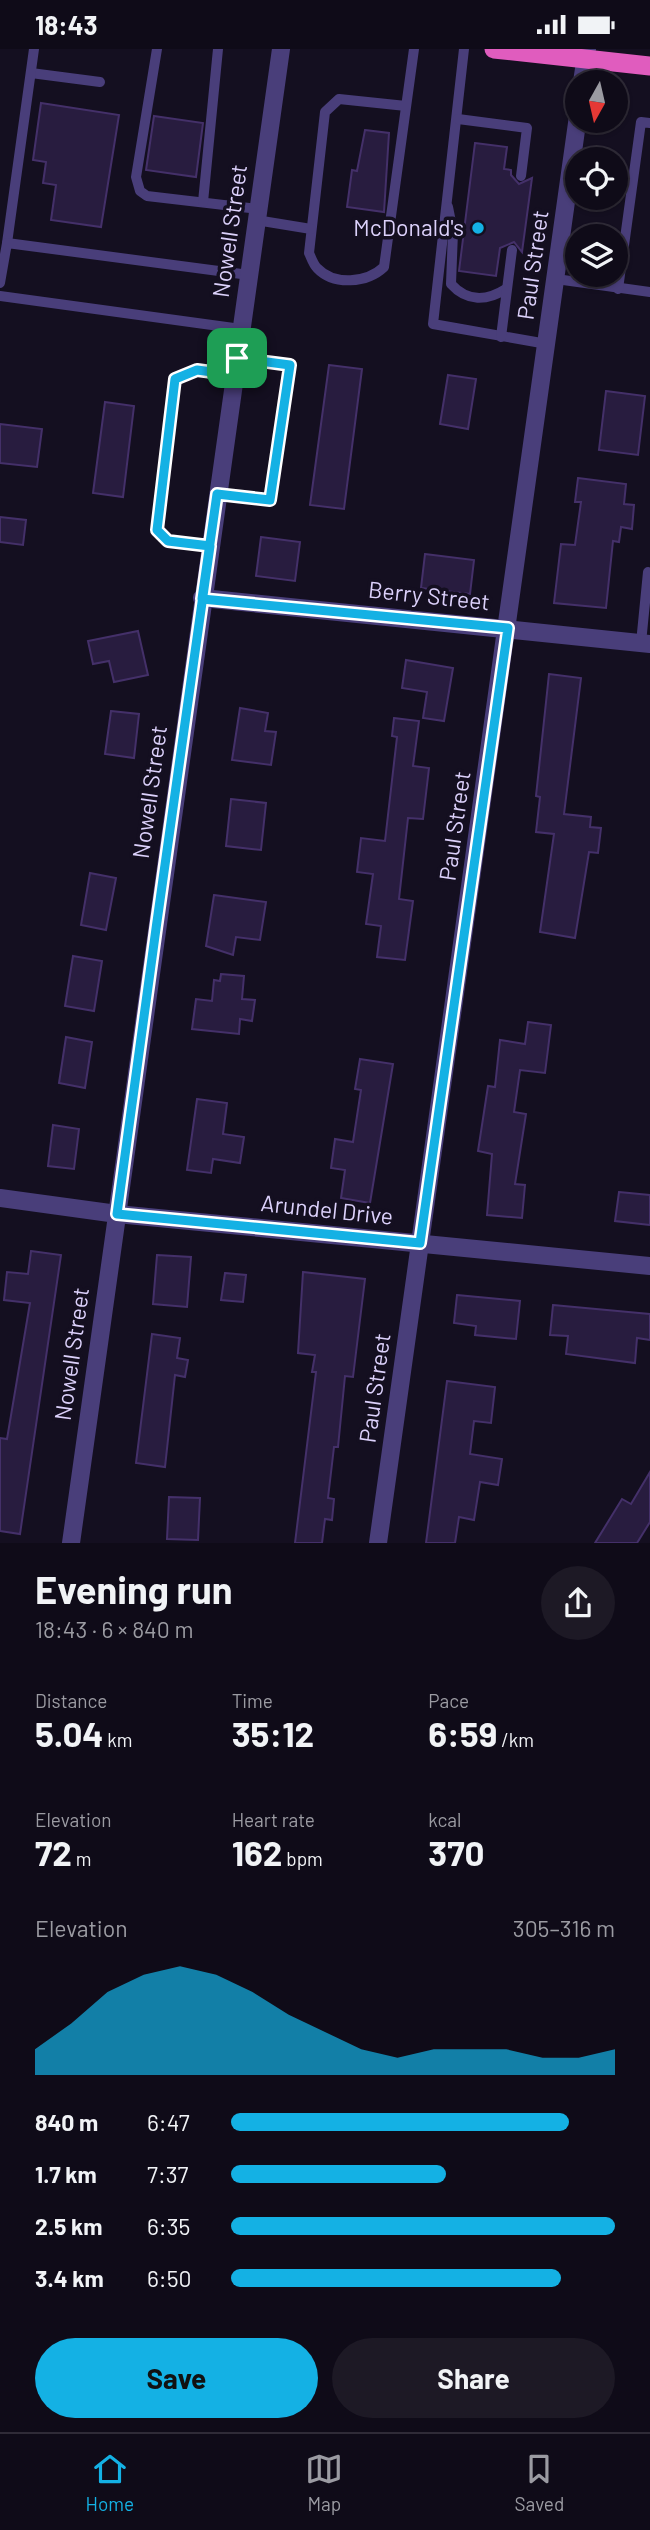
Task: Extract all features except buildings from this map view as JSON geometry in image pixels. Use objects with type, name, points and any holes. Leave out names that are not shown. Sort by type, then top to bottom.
[{"type":"highway","points":[[494,49],[586,54],[650,66]]},
{"type":"street","name":"Nowell Street","points":[[71,1543],[281,49]]},
{"type":"street","name":"Paul Street","points":[[378,1543],[576,133]]},
{"type":"street","name":"Berry Street","points":[[202,599],[646,644]]},
{"type":"street","name":"Arundel Drive","points":[[0,1198],[117,1214],[650,1265]]},
{"type":"lane","points":[[0,283],[34,49]]},
{"type":"lane","points":[[157,49],[135,177],[140,191],[147,196],[203,202],[311,229]]},
{"type":"lane","points":[[203,202],[218,49]]},
{"type":"lane","points":[[406,106],[339,99],[325,112],[309,253],[317,268],[331,276],[364,280],[384,267],[414,49]]},
{"type":"lane","points":[[464,49],[433,324],[547,344]]},
{"type":"lane","points":[[31,73],[100,82]]},
{"type":"lane","points":[[458,119],[527,128],[521,176]]},
{"type":"lane","points":[[618,289],[641,122],[650,123]]},
{"type":"lane","points":[[447,198],[453,232],[451,284],[459,293],[478,298],[492,298],[506,289]]},
{"type":"lane","points":[[7,243],[249,275]]},
{"type":"lane","points":[[500,337],[512,250]]},
{"type":"lane","points":[[556,279],[650,292]]},
{"type":"lane","points":[[0,296],[241,329]]},
{"type":"lane","points":[[210,546],[168,541],[157,530],[175,379],[197,370],[290,365],[270,500],[217,494]]},
{"type":"lane","points":[[646,644],[648,572]]},
{"type":"place","name":"McDonald's","points":[[478,228]]},
{"type":"route","points":[[237,358],[235,375],[197,370],[175,379],[159,494],[157,530],[168,541],[210,546],[202,599],[176,784],[117,1214],[420,1243],[508,628],[202,599],[217,494],[270,500],[290,365],[237,358]]}]
